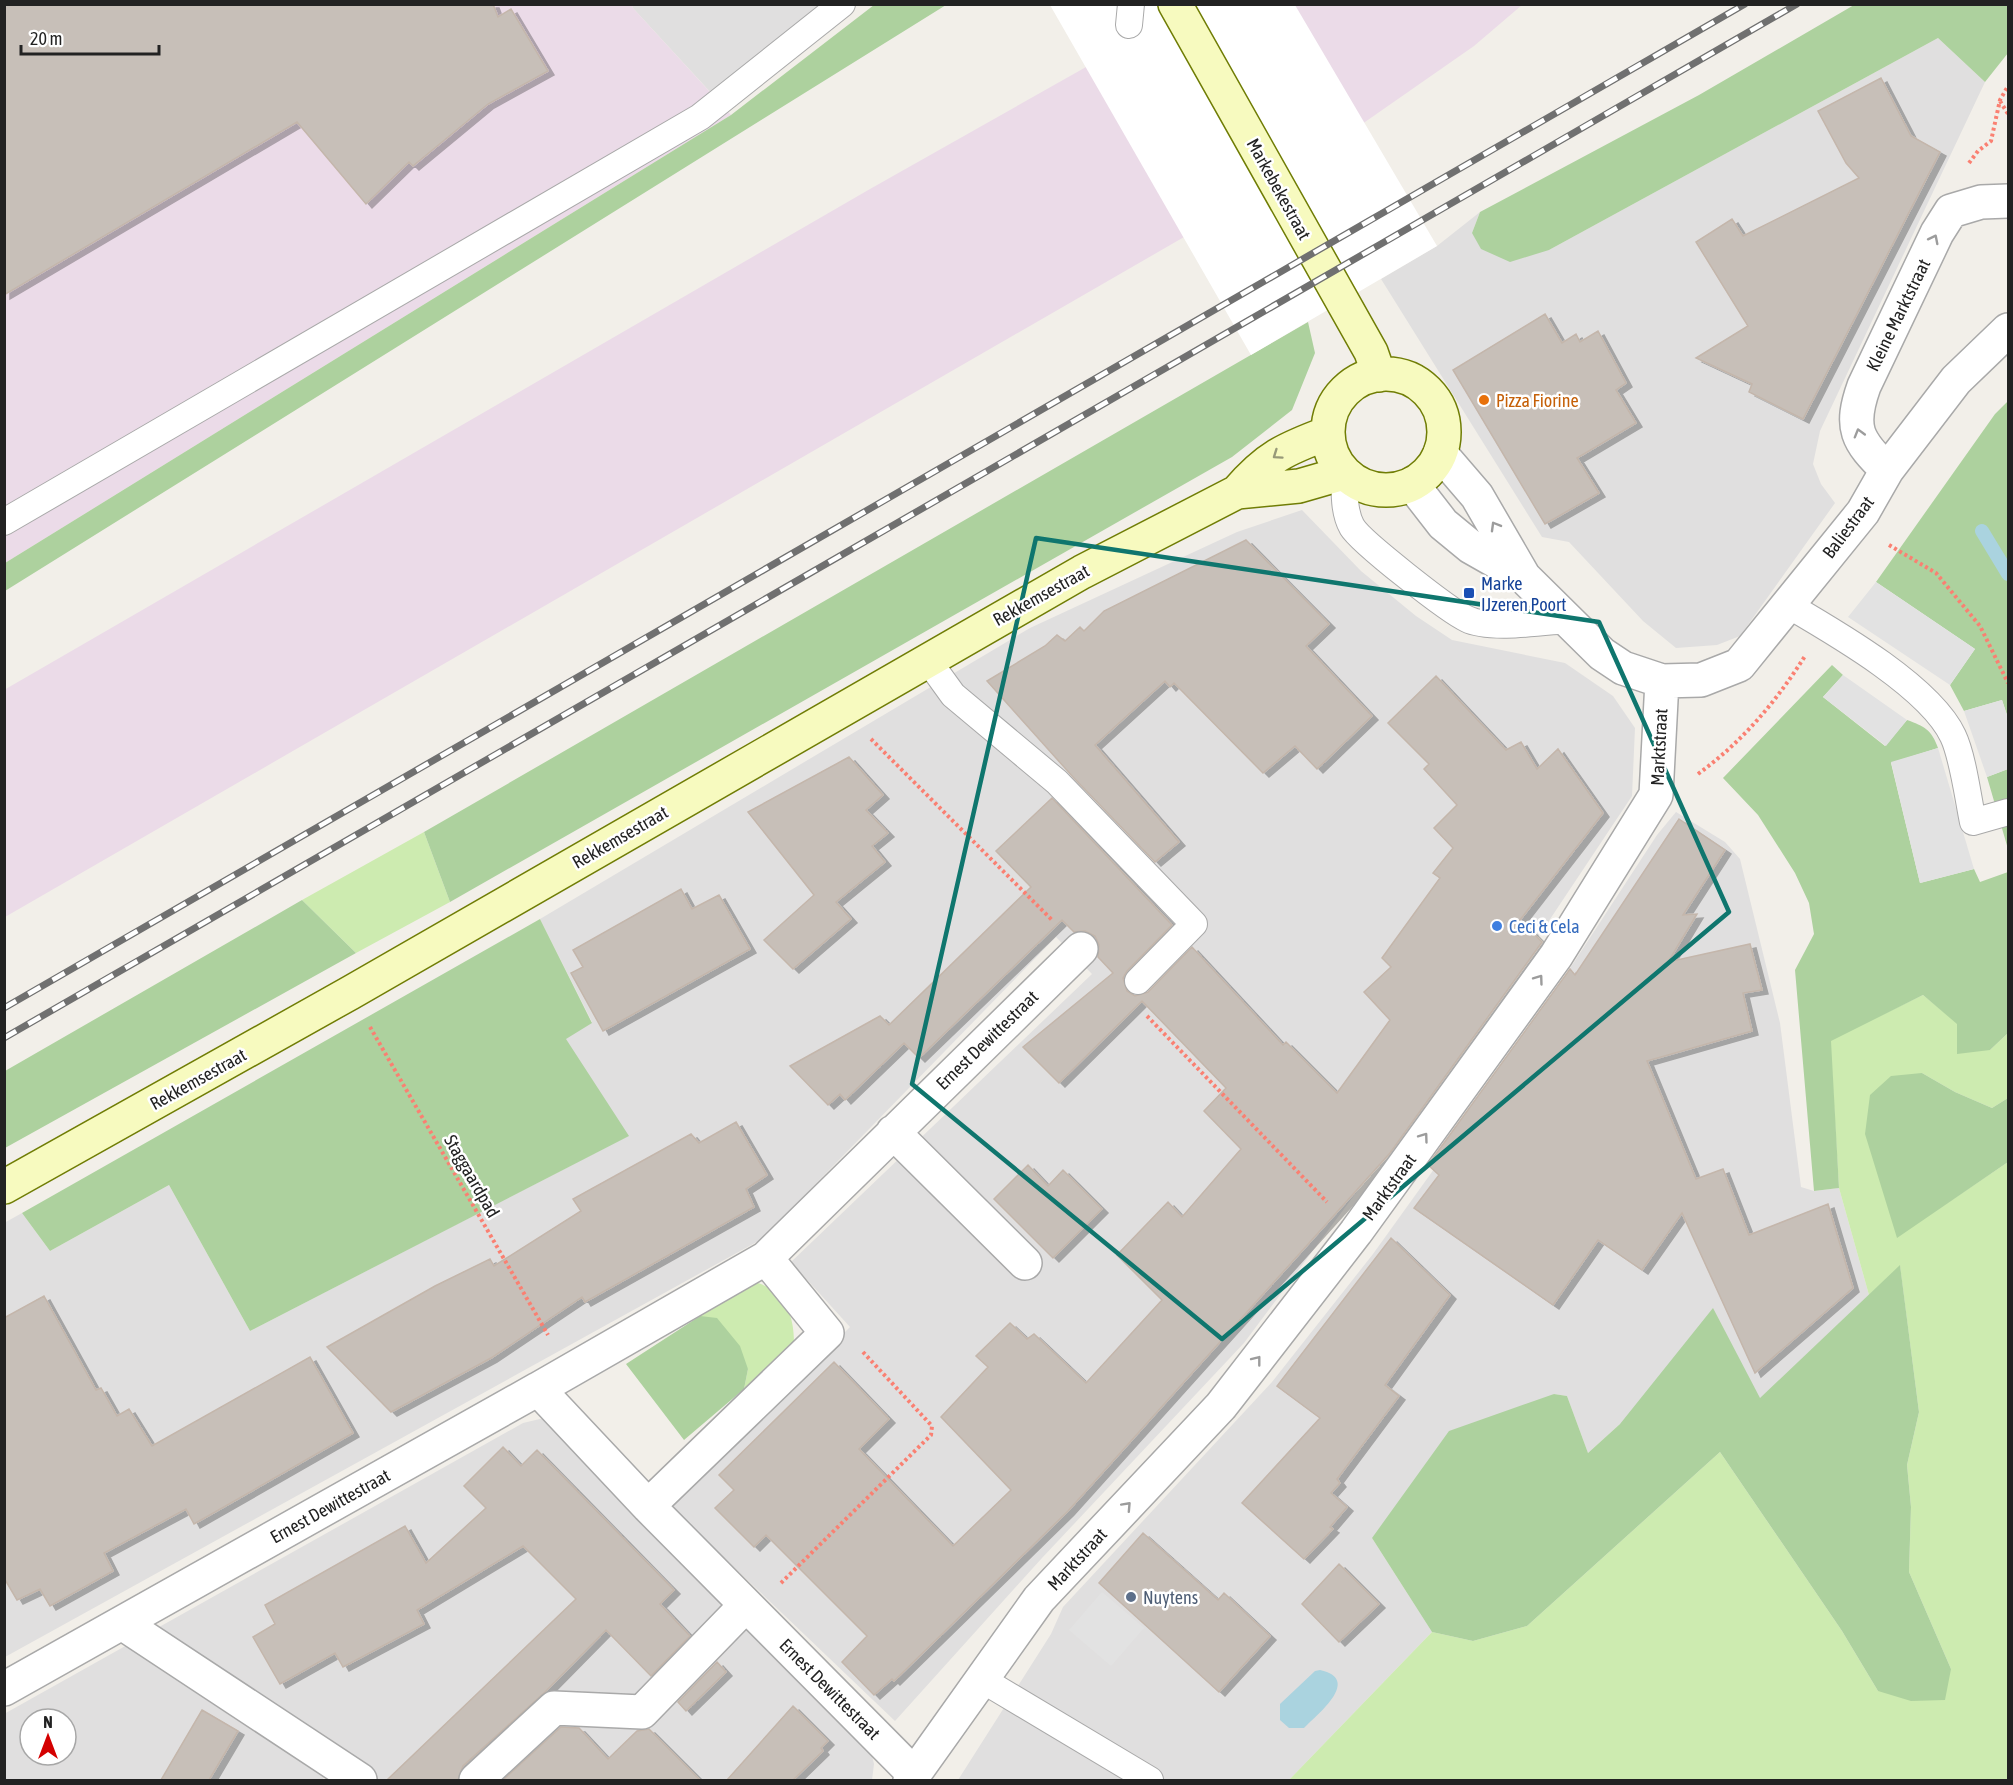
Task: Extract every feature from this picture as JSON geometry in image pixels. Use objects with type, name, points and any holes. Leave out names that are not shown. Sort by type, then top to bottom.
[{"type":"street","name":"Markebekestraat","points":[[1175,4],[1371,352],[1379,375]]},
{"type":"street","points":[[1951,211],[1967,204],[2008,201]]},
{"type":"street","name":"Kleine Marktstraat","points":[[1887,470],[1864,447],[1856,429],[1856,408],[1937,233],[1951,211]]},
{"type":"street","name":"Baliestraat","points":[[1662,681],[1701,680],[1739,665],[1863,512],[1887,470],[1956,380],[2008,330]]},
{"type":"street","points":[[1379,375],[1403,376],[1424,388],[1438,407],[1444,430],[1440,453],[1427,472],[1412,484],[1395,490],[1376,490],[1359,484],[1344,473],[1332,454],[1328,434],[1330,417],[1337,401],[1348,388],[1363,379],[1379,375]]},
{"type":"street","name":"Rekkemsestraat","points":[[1238,492],[1257,469],[1285,449],[1328,434]]},
{"type":"street","name":"Marktstraat","points":[[912,1777],[1039,1599],[1221,1406],[1356,1232],[1556,956],[1656,795],[1662,681],[1623,668],[1602,654],[1524,577],[1477,496],[1440,453]]},
{"type":"street","name":"Rekkemsestraat","points":[[4,1187],[350,993],[927,659],[1082,572],[1238,492],[1299,486],[1344,473]]},
{"type":"street","name":"Marktstraat","points":[[1412,484],[1443,524],[1471,547],[1524,577]]},
{"type":"street","name":"Ernest Dewittestraat","points":[[4,1689],[570,1372],[766,1258],[1081,949]]},
{"type":"street","points":[[893,1132],[1025,1263]]},
{"type":"street","points":[[648,1506],[826,1333],[766,1258]]},
{"type":"street","name":"Ernest Dewittestraat","points":[[538,1389],[648,1506],[750,1608],[912,1777]]},
{"type":"street","points":[[476,1780],[554,1708],[642,1712],[750,1608]]},
{"type":"street","points":[[122,1623],[360,1780]]},
{"type":"lane","points":[[4,522],[700,117],[842,4]]},
{"type":"lane","points":[[1344,473],[1345,504],[1352,527],[1371,548],[1467,620],[1506,624],[1567,620]]},
{"type":"lane","points":[[1788,605],[1888,671],[1932,705],[1953,737],[1973,822],[2008,812]]},
{"type":"lane","points":[[927,659],[953,695],[1057,782],[1194,924],[1138,981]]},
{"type":"lane","points":[[981,1679],[1150,1780]]},
{"type":"path","points":[[1951,211],[1968,165],[1978,151],[1992,141],[2000,100],[2008,86]]},
{"type":"path","points":[[2000,100],[2008,114]]},
{"type":"path","points":[[1887,544],[1936,573],[1980,626],[2008,683]]},
{"type":"path","name":"Staggaardpad","points":[[350,993],[570,1372]]},
{"type":"path","points":[[750,1608],[931,1435],[932,1426],[842,1329],[826,1333]]},
{"type":"highlighted area","points":[[1036,538],[1599,622],[1729,912],[1222,1339],[912,1084]]},
{"type":"shaded area","points":[[634,4],[821,5],[713,95],[632,7]]},
{"type":"shaded area","points":[[5,5],[634,5],[632,7],[731,115],[5,563]]},
{"type":"shaded area","points":[[1196,5],[1522,5],[1474,46],[1276,184],[5,917],[4,690],[870,189]]},
{"type":"shaded area","points":[[1938,38],[1985,82],[1820,431],[1813,464],[1821,484],[1835,503],[1740,636],[1717,645],[1676,648],[1643,621],[1569,542],[1542,537],[1381,279],[1437,246],[1480,212],[1472,233],[1549,250]]},
{"type":"shaded area","points":[[1302,510],[1361,571],[1416,616],[1452,640],[1565,663],[1613,696],[1635,728],[1632,796],[1467,1044],[1244,1343],[1042,1558],[895,1721],[671,1507],[850,1327],[791,1262],[1092,974],[1056,937],[762,1239],[5,1657],[4,1223],[22,1213],[50,1251],[169,1185],[250,1331],[628,1136],[565,1039],[592,1022],[540,919],[1030,628],[1237,532]]},
{"type":"shaded area","points":[[1876,582],[1975,649],[1950,685],[1848,617]]},
{"type":"shaded area","points":[[1843,675],[1907,720],[1886,746],[1823,697]]},
{"type":"shaded area","points":[[2002,700],[2008,718],[2008,769],[1987,777],[1964,711]]},
{"type":"shaded area","points":[[1938,748],[1974,869],[1920,883],[1891,762]]},
{"type":"shaded area","points":[[1676,812],[1725,842],[1740,859],[1780,1023],[1801,1187],[1814,1191],[1839,1188],[1869,1295],[1760,1399],[1620,1424],[1588,1453],[1567,1396],[1554,1394],[1372,1538],[1432,1632],[1289,1780],[958,1780],[1051,1634],[1063,1607],[1272,1382],[1373,1254],[1488,1094],[1657,835]]},
{"type":"shaded area","points":[[544,1418],[870,1748],[874,1764],[872,1780],[334,1780],[325,1776],[322,1780],[5,1780],[4,1714],[523,1423]]},
{"type":"shaded area","points":[[1102,1592],[1144,1628],[1111,1666],[1069,1630]]},
{"type":"green space","points":[[874,5],[946,5],[5,591],[5,563],[731,115]]},
{"type":"green space","points":[[1854,5],[2008,5],[2008,53],[1985,82],[1938,38],[1549,250],[1510,262],[1481,249],[1472,233],[1480,212],[1699,95]]},
{"type":"green space","points":[[1308,322],[1315,353],[1292,410],[1232,457],[450,902],[424,832]]},
{"type":"green space","points":[[2008,401],[2008,718],[2002,700],[1964,711],[1950,685],[1975,649],[1876,582],[1995,414]]},
{"type":"green space","points":[[1832,665],[1843,675],[1823,697],[1885,746],[1907,720],[1927,730],[1936,742],[1938,748],[1891,763],[1920,883],[1974,869],[1980,882],[2008,872],[2008,1033],[1990,1050],[1957,1054],[1957,1024],[1923,995],[1831,1041],[1839,1188],[1814,1191],[1795,970],[1814,934],[1809,903],[1795,873],[1758,815],[1723,778]]},
{"type":"green space","points":[[2008,769],[2008,849],[1987,777]]},
{"type":"green space","points":[[424,832],[450,902],[356,953],[302,900]]},
{"type":"green space","points":[[302,900],[356,953],[5,1148],[5,1071]]},
{"type":"green space","points":[[540,919],[592,1023],[566,1039],[629,1136],[250,1331],[169,1185],[50,1251],[22,1213]]},
{"type":"green space","points":[[1923,995],[1990,1050],[2008,1033],[2008,1098],[1992,1108],[1955,1092],[1922,1073],[1897,1237],[2008,1162],[2008,1780],[1289,1780],[1432,1632],[1473,1641],[1527,1626],[1720,1452],[1842,1631],[1878,1691],[1951,1669],[1909,1572],[1911,1507],[1907,1465],[1919,1412],[1900,1266],[1869,1295],[1839,1188],[1830,1040]]},
{"type":"green space","points":[[1922,1073],[1955,1092],[1992,1108],[2008,1098],[2008,1162],[1897,1238],[1865,1134],[1870,1095],[1891,1076]]},
{"type":"green space","points":[[1900,1265],[1919,1412],[1907,1465],[1911,1507],[1909,1572],[1951,1669],[1945,1700],[1911,1701],[1878,1691],[1842,1631],[1720,1452],[1527,1626],[1473,1641],[1432,1632],[1372,1538],[1449,1431],[1554,1394],[1567,1396],[1588,1453],[1620,1424],[1713,1308],[1760,1398]]},
{"type":"green space","points":[[755,1282],[773,1291],[785,1304],[792,1322],[794,1342],[744,1389],[748,1369],[700,1316],[746,1283]]},
{"type":"green space","points":[[700,1316],[717,1318],[740,1346],[748,1369],[744,1389],[684,1440],[626,1364]]},
{"type":"water","points":[[1320,1670],[1332,1675],[1337,1681],[1337,1689],[1333,1697],[1304,1728],[1289,1728],[1280,1720],[1280,1704],[1315,1671]]},
{"type":"pier","points":[[1050,5],[1295,5],[1437,246],[1251,355]]},
{"type":"building","points":[[4,4],[493,4],[498,17],[511,9],[548,71],[488,104],[413,166],[409,162],[366,204],[297,122],[4,295]]},
{"type":"building","points":[[1881,78],[1911,136],[1940,152],[1803,419],[1749,392],[1752,384],[1696,358],[1748,326],[1696,242],[1732,219],[1743,236],[1859,178],[1846,163],[1818,111]]},
{"type":"building","points":[[1545,314],[1562,343],[1576,334],[1580,342],[1598,331],[1626,383],[1616,390],[1636,423],[1577,458],[1599,493],[1545,524],[1453,370]]},
{"type":"building","points":[[1246,540],[1329,624],[1306,646],[1372,716],[1317,769],[1295,746],[1263,773],[1174,683],[1170,687],[1165,681],[1095,745],[1179,842],[1155,862],[1073,777],[987,681],[1045,646],[1057,635],[1065,641],[1080,627],[1084,631],[1104,611]]},
{"type":"building","points":[[1436,676],[1506,750],[1521,742],[1537,769],[1558,749],[1603,813],[1520,920],[1542,942],[1390,1153],[1068,1511],[894,1681],[892,1679],[874,1695],[842,1662],[867,1636],[766,1535],[754,1547],[715,1508],[734,1490],[719,1475],[834,1362],[889,1419],[859,1449],[953,1546],[1011,1490],[941,1417],[988,1367],[976,1356],[1010,1323],[1027,1339],[1034,1334],[1086,1383],[1162,1300],[1117,1255],[1168,1202],[1182,1217],[1241,1149],[1204,1111],[1226,1088],[1142,1001],[1059,1083],[1023,1047],[1113,973],[1098,957],[1099,945],[1095,936],[1085,931],[1074,932],[1062,920],[919,1058],[904,1043],[845,1100],[840,1094],[828,1105],[790,1066],[880,1016],[889,1025],[1031,887],[996,851],[1052,798],[1172,925],[1127,971],[1123,978],[1127,991],[1135,996],[1148,992],[1192,947],[1283,1045],[1286,1042],[1337,1093],[1390,1020],[1364,992],[1391,967],[1382,958],[1440,878],[1433,873],[1453,848],[1434,828],[1457,805],[1424,769],[1429,764],[1388,723]]},
{"type":"building","points":[[849,757],[883,795],[866,810],[888,833],[872,846],[885,862],[836,902],[851,919],[793,969],[764,940],[814,895],[748,812]]},
{"type":"building","points":[[1679,819],[1725,850],[1683,915],[1697,914],[1668,962],[1750,944],[1762,990],[1743,993],[1752,1031],[1647,1061],[1696,1179],[1723,1169],[1749,1235],[1828,1204],[1853,1288],[1755,1373],[1682,1213],[1642,1270],[1598,1240],[1553,1305],[1414,1208],[1439,1175],[1428,1165],[1570,969],[1575,975]]},
{"type":"building","points":[[681,889],[692,909],[719,895],[750,949],[603,1031],[571,973],[583,967],[573,950]]},
{"type":"building","points":[[736,1122],[767,1175],[746,1189],[754,1207],[585,1302],[582,1297],[491,1358],[391,1412],[327,1347],[435,1286],[490,1259],[494,1266],[581,1211],[573,1199],[691,1134],[699,1143]]},
{"type":"building","points":[[1028,1165],[1048,1186],[1063,1170],[1102,1209],[1053,1258],[994,1199]]},
{"type":"building","points":[[1391,1238],[1450,1295],[1385,1385],[1399,1396],[1337,1479],[1340,1483],[1331,1493],[1347,1507],[1330,1527],[1333,1529],[1304,1559],[1242,1503],[1320,1418],[1277,1386]]},
{"type":"building","points":[[44,1296],[96,1390],[101,1388],[117,1416],[129,1409],[152,1446],[310,1357],[353,1433],[194,1524],[186,1509],[104,1553],[113,1571],[50,1606],[40,1589],[17,1600],[4,1578],[4,1318]]},
{"type":"building","points":[[503,1447],[521,1466],[537,1450],[674,1590],[660,1604],[690,1636],[651,1676],[606,1630],[545,1692],[463,1766],[458,1780],[387,1780],[576,1599],[523,1546],[417,1610],[424,1624],[343,1667],[335,1653],[280,1684],[253,1637],[275,1624],[265,1605],[405,1526],[426,1563],[486,1508],[464,1486]]},
{"type":"building","points":[[1143,1533],[1218,1600],[1224,1593],[1270,1636],[1219,1692],[1099,1583]]},
{"type":"building","points":[[1339,1564],[1379,1604],[1339,1642],[1302,1604]]},
{"type":"building","points":[[717,1662],[726,1672],[686,1711],[678,1702]]},
{"type":"building","points":[[793,1706],[828,1741],[821,1748],[823,1751],[793,1780],[727,1780]]},
{"type":"building","points":[[202,1710],[238,1731],[209,1780],[161,1780]]},
{"type":"building","points":[[561,1727],[579,1728],[608,1759],[637,1731],[649,1729],[700,1780],[503,1780]]},
{"type":"waterway","points":[[1982,531],[2008,574]]},
{"type":"railway","points":[[4,1008],[1745,4]]},
{"type":"railway","points":[[4,1038],[1797,4]]},
{"type":"place","name":"Pizza Fiorine","points":[[1484,400]]},
{"type":"place","name":"Marke IJzeren Poort","points":[[1469,593]]},
{"type":"place","name":"Ceci & Cela","points":[[1497,926]]},
{"type":"place","name":"Nuytens","points":[[1131,1597]]}]
